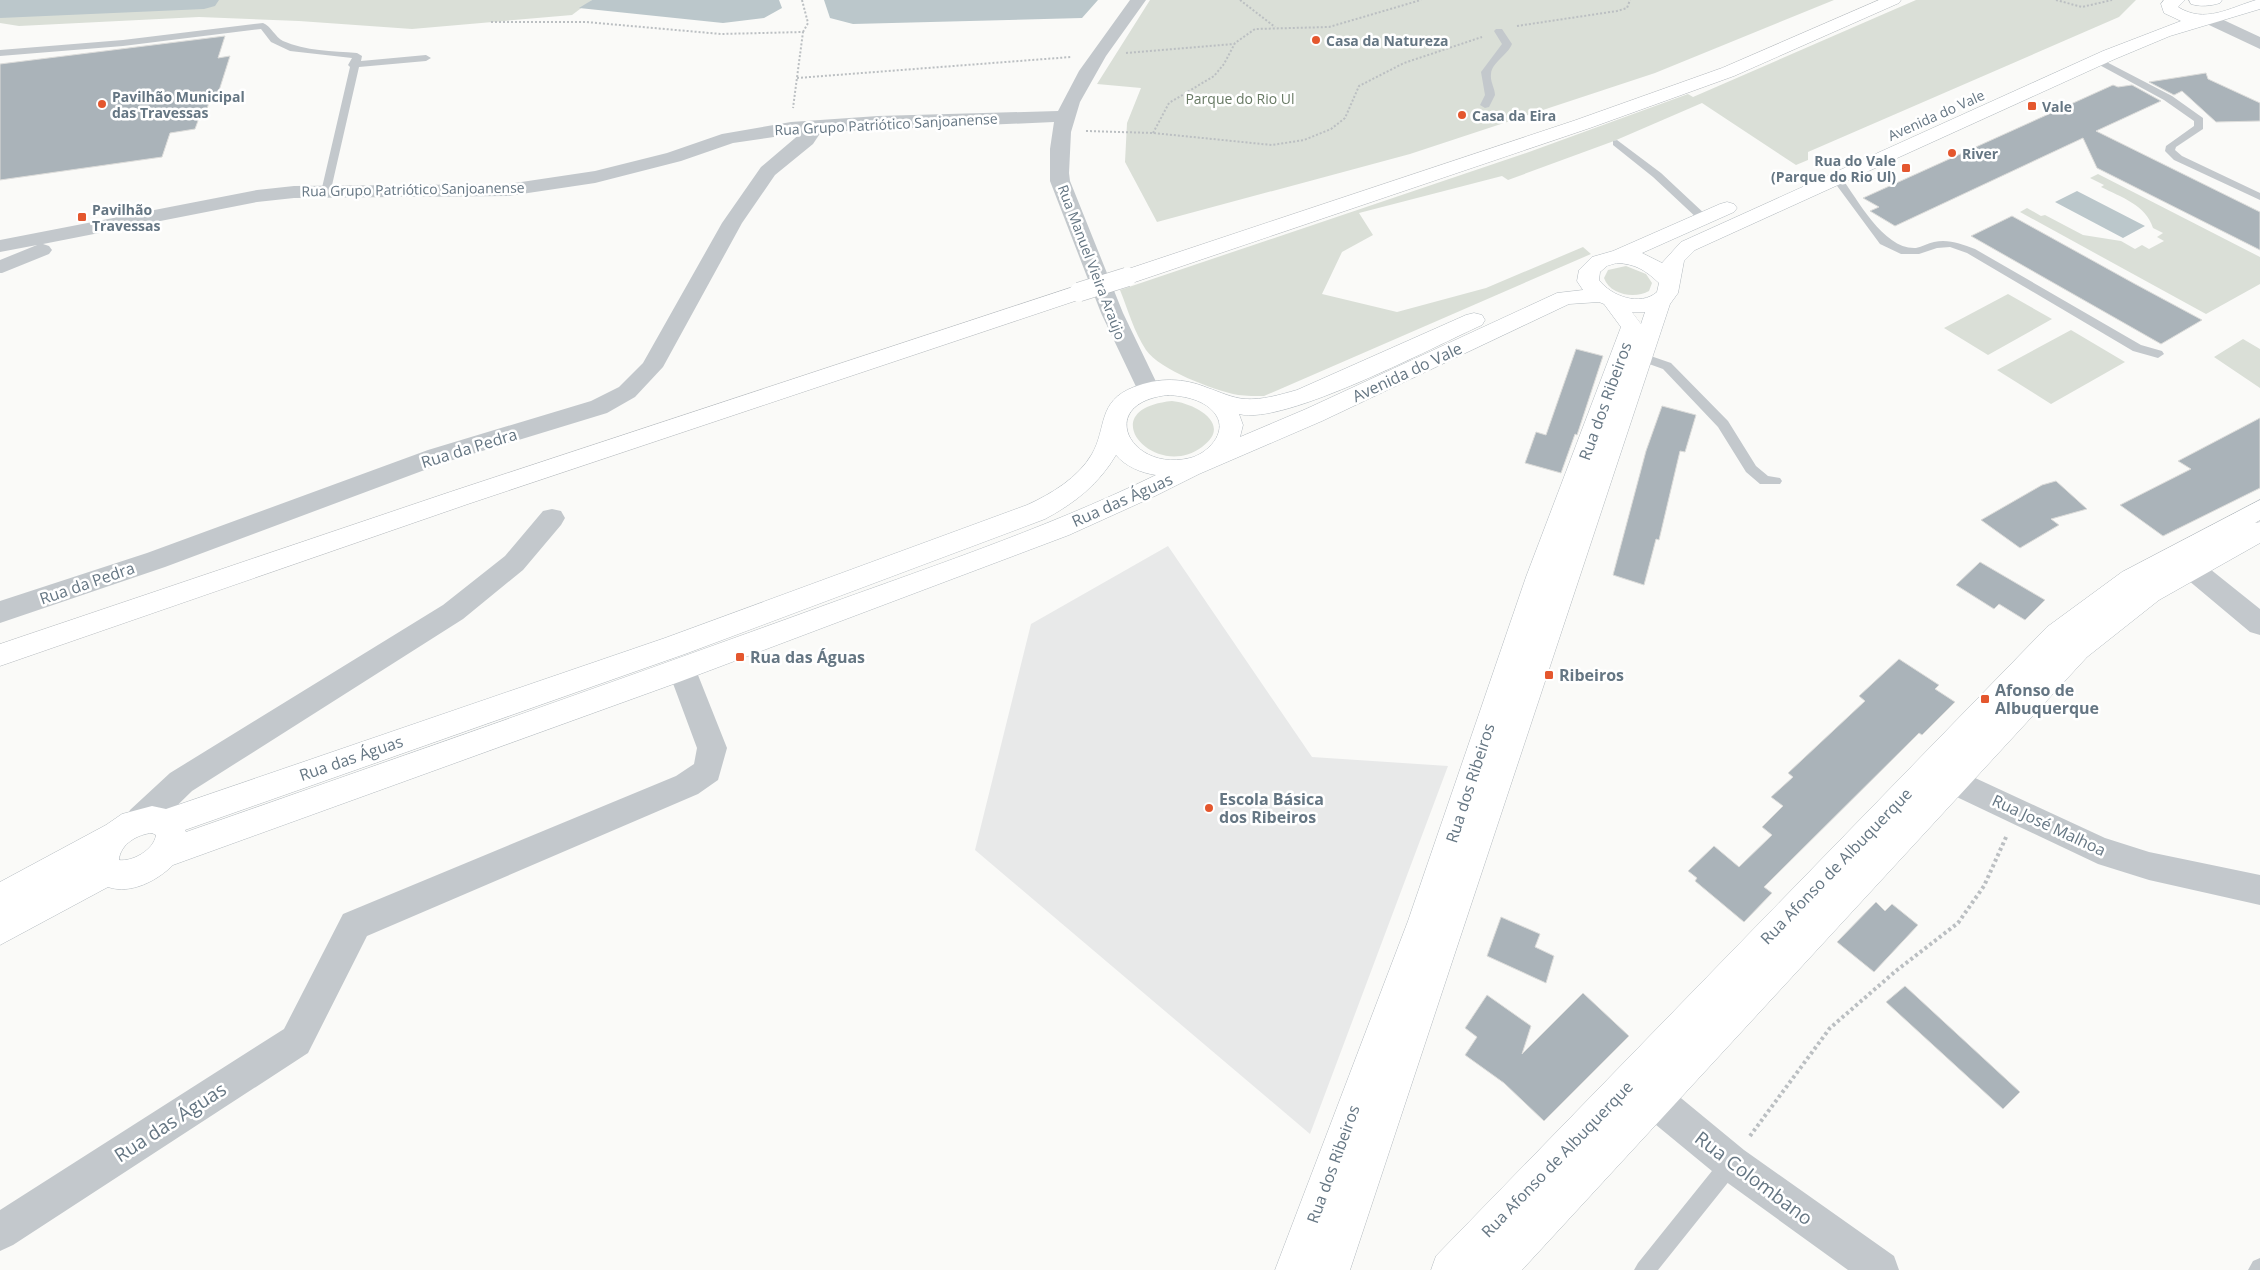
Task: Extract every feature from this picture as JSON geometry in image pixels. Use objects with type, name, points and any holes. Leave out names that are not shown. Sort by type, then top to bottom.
[{"type":"main road","points":[[1124,272],[1718,66],[1873,0]]},
{"type":"main road","points":[[0,655],[1076,288],[1583,124],[1728,72],[1893,0]]},
{"type":"main road","points":[[2193,1],[2214,0]]},
{"type":"main road","points":[[2193,1],[2214,8],[2219,12],[2211,20]]},
{"type":"main road","name":"Avenida do Vale","points":[[1793,178],[2134,30],[2173,4],[2181,16],[2211,20]]},
{"type":"main road","name":"Avenida do Vale","points":[[1206,461],[1314,415],[1565,298],[1606,298],[1638,306],[1664,291],[1673,261],[1688,246],[2097,60],[2164,32],[2211,20],[2233,11],[2260,4]]},
{"type":"main road","name":"Avenida do Vale","points":[[1212,398],[1243,407],[1270,406],[1306,396],[1561,280],[1588,272],[1591,266],[1598,260],[1619,256],[1739,202]]},
{"type":"main road","name":"Avenida do Vale","points":[[1619,256],[1644,261],[1664,273],[1664,291]]},
{"type":"main road","points":[[1588,272],[1588,280],[1592,287],[1606,298]]},
{"type":"main road","points":[[0,637],[452,484],[1076,288]]},
{"type":"main road","name":"Rua dos Ribeiros","points":[[1331,1270],[1664,291]]},
{"type":"main road","name":"Rua dos Ribeiros","points":[[1294,1270],[1424,920],[1539,577],[1632,327],[1606,298]]},
{"type":"main road","points":[[1181,388],[1198,391],[1212,398],[1224,408],[1230,420],[1231,434],[1226,446],[1206,461],[1178,469],[1159,468],[1141,463],[1127,454],[1117,443],[1113,431],[1114,418],[1121,406],[1132,397],[1148,390],[1181,388]]},
{"type":"main road","name":"Rua das Águas","points":[[0,899],[114,836],[127,826],[154,822],[675,646],[1036,512],[1059,501],[1077,487],[1094,469],[1110,440],[1114,418]]},
{"type":"main road","name":"Rua das Águas","points":[[114,836],[104,852],[102,860],[108,871],[122,875],[139,872],[151,866],[164,854],[682,670],[1048,532],[1144,493],[1206,461]]},
{"type":"main road","name":"Rua Afonso de Albuquerque","points":[[1941,776],[2057,635],[2132,579],[2260,509]]},
{"type":"main road","name":"Rua Afonso de Albuquerque","points":[[1450,1270],[1643,1091],[1941,776],[2077,649],[2150,593],[2191,568],[2260,531]]},
{"type":"main road","points":[[154,822],[170,826],[172,836],[164,854]]},
{"type":"main road","points":[[0,930],[108,871]]},
{"type":"main road","name":"Rua Afonso de Albuquerque","points":[[1496,1270],[1643,1091]]},
{"type":"street","name":"Rua Manuel Vieira Araújo","points":[[1137,1],[1083,81],[1073,123],[1059,161],[1060,181],[1116,326],[1148,390]]},
{"type":"street","points":[[2211,20],[2260,44]]},
{"type":"street","name":"Rua Grupo Patriótico Sanjoanense","points":[[0,246],[257,196],[326,192],[508,190],[595,177],[674,157],[729,138],[790,128],[887,122],[1073,123]]},
{"type":"street","name":"Rua da Pedra","points":[[0,612],[184,550],[436,456],[599,407],[627,392],[652,367],[732,223],[768,171],[806,140],[815,127]]},
{"type":"street","name":"Rua Grupo Patriótico Sanjoanense","points":[[1,262],[87,230]]},
{"type":"street","name":"Rua das Águas","points":[[154,822],[181,782],[453,612],[514,563],[552,518]]},
{"type":"street","points":[[2191,568],[2260,624]]},
{"type":"street","name":"Rua das Águas","points":[[0,1232],[296,1041],[355,926],[687,785],[707,771],[712,748],[682,670]]},
{"type":"street","name":"Rua José Malhoa","points":[[1941,776],[2018,810],[2098,850],[2149,866],[2260,890]]},
{"type":"street","name":"Rua Colombano","points":[[1643,1091],[1731,1163],[1880,1270]]},
{"type":"lane","points":[[0,53],[123,42],[263,26],[274,40],[293,49],[356,56],[326,192]]},
{"type":"lane","points":[[1485,105],[1491,98],[1491,90],[1485,75],[1488,66],[1505,52],[1507,44],[1499,31]]},
{"type":"lane","points":[[353,65],[426,58]]},
{"type":"lane","points":[[2097,60],[2160,93],[2186,109],[2199,120],[2199,127],[2171,146],[2170,151],[2178,158],[2260,197]]},
{"type":"lane","points":[[1617,143],[1658,175],[1703,218]]},
{"type":"lane","points":[[1837,179],[1884,242],[1901,251],[1919,251],[1935,245],[1951,244],[1971,251],[2137,348],[2158,354]]},
{"type":"lane","points":[[1642,356],[1667,366],[1724,424],[1751,469],[1765,480],[1775,481]]},
{"type":"lane","points":[[1645,1270],[1731,1163]]},
{"type":"path","points":[[790,128],[803,32],[808,22],[802,0]]},
{"type":"path","points":[[1240,0],[1276,28]]},
{"type":"path","points":[[1153,133],[1169,102],[1214,76],[1235,44],[1255,29],[1329,27],[1421,0]]},
{"type":"path","points":[[1073,123],[1272,145],[1304,140],[1331,128],[1345,118],[1359,86],[1404,63],[1532,22],[1617,11],[1627,8],[1630,0]]},
{"type":"path","points":[[2056,0],[2082,7],[2112,0]]},
{"type":"path","points":[[491,22],[586,22],[721,34],[803,32]]},
{"type":"path","points":[[1121,53],[1235,44]]},
{"type":"path","points":[[797,78],[1080,56]]},
{"type":"path","points":[[1731,1163],[1830,1028],[1897,970],[1958,923],[1984,886],[2018,810]]},
{"type":"shaded area","points":[[592,0],[779,0],[782,8],[764,18],[723,23],[579,8]]},
{"type":"shaded area","points":[[824,0],[1098,0],[1082,18],[853,24],[830,18]]},
{"type":"shaded area","points":[[2077,191],[2145,226],[2123,238],[2055,202]]},
{"type":"shaded area","name":"Escola Básica dos Ribeiros","points":[[1168,546],[1312,757],[1448,766],[1310,1134],[975,850],[1031,624]]},
{"type":"green space","points":[[0,0],[592,0],[572,15],[412,29],[299,21],[199,17],[19,26],[0,23]]},
{"type":"green space","name":"Parque do Rio Ul","points":[[1150,0],[1834,0],[1655,73],[1410,154],[1157,222],[1125,162],[1127,123],[1141,88],[1097,84]]},
{"type":"green space","points":[[1916,0],[2136,0],[2119,17],[1808,152],[1808,160],[1796,165],[1702,103],[1614,141],[1508,180],[1502,176],[1359,213],[1373,235],[1342,252],[1322,294],[1397,312],[1486,288],[1583,247],[1591,254],[1264,396],[1227,392],[1202,384],[1163,365],[1146,350],[1120,290],[1529,152],[1688,94],[1693,97]]},
{"type":"green space","points":[[2098,174],[2260,257],[2260,284],[2206,314],[2020,212],[2027,208],[2041,216],[2045,215],[2083,235],[2121,241],[2135,249],[2142,245],[2149,249],[2164,241],[2157,237],[2163,233],[2153,228],[2145,213],[2124,198],[2101,187],[2104,185],[2090,178]]},
{"type":"green space","points":[[1626,266],[1646,274],[1652,283],[1649,291],[1637,295],[1624,294],[1617,292],[1607,284],[1604,278],[1608,270]]},
{"type":"green space","points":[[2008,294],[2052,319],[1988,355],[1944,328]]},
{"type":"green space","points":[[2071,330],[2125,362],[2051,404],[1997,370]]},
{"type":"green space","points":[[2243,339],[2260,349],[2260,388],[2214,357]]},
{"type":"green space","points":[[1172,401],[1200,410],[1212,423],[1214,430],[1211,439],[1202,447],[1184,455],[1166,456],[1150,450],[1139,440],[1133,428],[1135,416],[1148,407]]},
{"type":"building","name":"Pavilhão Municipal das Travessas","points":[[225,36],[218,58],[230,56],[217,97],[210,98],[205,117],[199,118],[195,129],[170,133],[162,157],[0,180],[0,64]]},
{"type":"building","points":[[2206,73],[2208,79],[2260,103],[2260,121],[2216,122],[2182,91],[2174,95],[2149,82]]},
{"type":"building","points":[[2113,85],[2118,87],[2132,85],[2161,101],[2096,131],[2260,212],[2260,250],[2097,168],[2083,138],[1895,226],[1870,211],[1879,207],[1863,198]]},
{"type":"building","points":[[2012,216],[2202,320],[2161,344],[1971,236]]},
{"type":"building","points":[[1576,349],[1603,356],[1577,435],[1575,434],[1561,473],[1525,463],[1536,432],[1546,435]]},
{"type":"building","points":[[1662,406],[1696,415],[1685,452],[1680,451],[1659,540],[1656,539],[1644,585],[1613,575],[1646,451]]},
{"type":"building","points":[[2260,418],[2260,488],[2163,536],[2120,505],[2191,469],[2178,461]]},
{"type":"building","points":[[2056,481],[2087,509],[2051,519],[2059,525],[2020,548],[1981,520],[2042,485]]},
{"type":"building","points":[[1980,562],[2045,600],[2025,620],[1999,604],[1994,609],[1956,585]]},
{"type":"building","points":[[1899,659],[1939,685],[1935,689],[1955,702],[1922,735],[1919,733],[1764,887],[1772,893],[1744,922],[1695,881],[1697,878],[1688,871],[1714,846],[1739,867],[1772,835],[1762,827],[1783,806],[1771,797],[1793,777],[1788,773],[1865,701],[1859,696]]},
{"type":"building","points":[[1876,902],[1885,911],[1892,904],[1918,925],[1874,972],[1837,942]]},
{"type":"building","points":[[1501,917],[1540,934],[1535,947],[1554,956],[1546,983],[1487,956]]},
{"type":"building","points":[[1905,986],[2020,1092],[2003,1109],[1886,1002]]},
{"type":"building","points":[[1583,993],[1629,1036],[1544,1121],[1504,1083],[1465,1055],[1477,1037],[1465,1028],[1487,995],[1531,1026],[1522,1054]]},
{"type":"waterway","points":[[0,9],[204,0]]},
{"type":"place","name":"Casa da Natureza","points":[[1316,40]]},
{"type":"place","name":"Pavilhão Municipal das Travessas","points":[[102,104]]},
{"type":"place","name":"Vale","points":[[2032,106]]},
{"type":"place","name":"Casa da Eira","points":[[1462,115]]},
{"type":"place","name":"River","points":[[1952,153]]},
{"type":"place","name":"Rua do Vale (Parque do Rio Ul)","points":[[1906,168]]},
{"type":"place","name":"Pavilhão Travessas","points":[[82,217]]},
{"type":"place","name":"Rua das Águas","points":[[740,657]]},
{"type":"place","name":"Ribeiros","points":[[1549,675]]},
{"type":"place","name":"Afonso de Albuquerque","points":[[1985,699]]},
{"type":"place","name":"Escola Básica dos Ribeiros","points":[[1209,808]]}]
